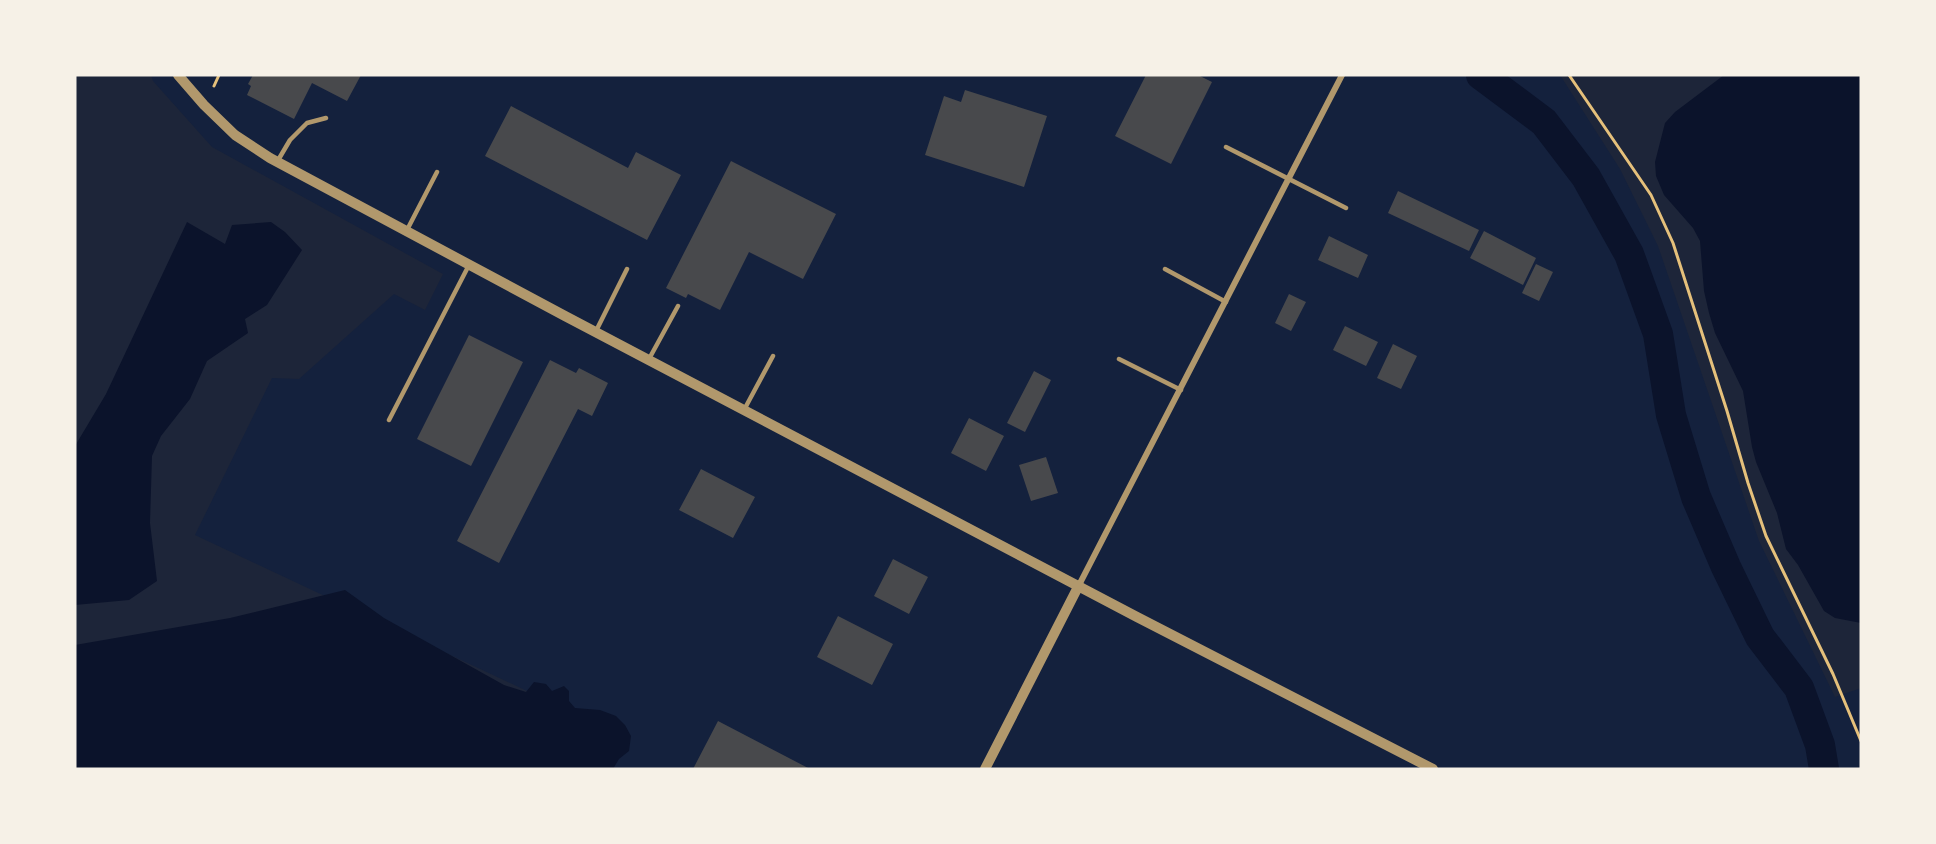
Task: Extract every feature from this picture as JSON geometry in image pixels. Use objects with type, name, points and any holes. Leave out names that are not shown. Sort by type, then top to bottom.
[{"type":"street","points":[[178,75],[204,105],[235,135],[278,162],[595,332],[1137,617],[1433,769]]},
{"type":"street","points":[[985,769],[1342,75]]},
{"type":"lane","points":[[278,162],[290,140],[307,123],[326,118]]},
{"type":"lane","points":[[1226,147],[1346,208]]},
{"type":"lane","points":[[406,231],[437,172]]},
{"type":"lane","points":[[389,420],[469,265]]},
{"type":"lane","points":[[595,332],[627,269]]},
{"type":"lane","points":[[1165,269],[1226,303]]},
{"type":"lane","points":[[649,360],[678,306]]},
{"type":"lane","points":[[744,410],[773,356]]},
{"type":"lane","points":[[1119,359],[1180,390]]},
{"type":"path","points":[[214,86],[219,75]]},
{"type":"path","points":[[1569,75],[1651,195],[1673,243],[1766,536],[1833,674],[1861,741]]},
{"type":"shaded area","points":[[75,75],[151,75],[153,81],[212,147],[443,274],[425,310],[394,294],[299,379],[272,378],[195,535],[627,738],[75,769]]},
{"type":"shaded area","points":[[1560,75],[1861,75],[1861,688],[1835,697],[1759,541],[1658,246],[1620,169]]},
{"type":"shaded area","points":[[1724,75],[1861,75],[1861,623],[1835,618],[1824,611],[1798,565],[1786,549],[1777,513],[1756,462],[1743,391],[1715,333],[1709,313],[1704,291],[1700,241],[1693,228],[1664,195],[1656,176],[1655,162],[1665,123],[1675,112]]},
{"type":"shaded area","points":[[187,222],[225,244],[232,225],[271,222],[285,232],[302,250],[267,305],[245,319],[248,333],[207,361],[190,399],[161,436],[152,456],[150,523],[157,581],[129,600],[75,605],[75,446],[106,394]]},
{"type":"shaded area","points":[[345,590],[384,618],[504,685],[526,692],[534,682],[546,684],[552,691],[564,686],[569,691],[569,701],[575,708],[600,710],[616,716],[625,725],[631,736],[629,751],[619,759],[613,769],[75,769],[75,645],[230,618]]},
{"type":"building","points":[[253,75],[361,75],[347,101],[312,83],[294,119],[247,95],[251,86],[248,84]]},
{"type":"building","points":[[1146,75],[1198,75],[1212,82],[1171,164],[1115,136]]},
{"type":"building","points":[[965,90],[1047,116],[1024,187],[925,155],[944,96],[961,102]]},
{"type":"building","points":[[511,106],[628,168],[636,152],[681,175],[647,240],[485,156]]},
{"type":"building","points":[[731,161],[836,214],[803,279],[749,252],[720,310],[688,294],[686,298],[666,288]]},
{"type":"building","points":[[1398,191],[1479,230],[1469,251],[1388,213]]},
{"type":"building","points":[[1484,231],[1536,258],[1523,285],[1470,258]]},
{"type":"building","points":[[1329,236],[1368,255],[1358,278],[1318,260]]},
{"type":"building","points":[[1536,264],[1553,272],[1539,301],[1522,293]]},
{"type":"building","points":[[1289,294],[1306,302],[1291,331],[1275,323]]},
{"type":"building","points":[[1345,326],[1378,342],[1366,366],[1333,350]]},
{"type":"building","points":[[469,335],[523,362],[471,466],[417,439]]},
{"type":"building","points":[[1393,344],[1417,356],[1401,389],[1377,378]]},
{"type":"building","points":[[550,360],[576,373],[579,368],[608,383],[592,416],[578,409],[499,563],[457,541]]},
{"type":"building","points":[[1034,371],[1051,380],[1025,432],[1007,423]]},
{"type":"building","points":[[969,418],[1004,436],[986,471],[951,453]]},
{"type":"building","points":[[1046,457],[1058,493],[1031,501],[1019,465]]},
{"type":"building","points":[[701,469],[755,497],[733,538],[679,510]]},
{"type":"building","points":[[893,559],[928,577],[909,614],[874,596]]},
{"type":"building","points":[[838,616],[893,644],[872,685],[817,657]]},
{"type":"building","points":[[718,721],[810,769],[693,769]]},
{"type":"waterway","points":[[1481,75],[1544,122],[1586,177],[1629,254],[1658,334],[1671,415],[1696,497],[1726,567],[1760,637],[1799,688],[1820,745],[1824,769]]}]
